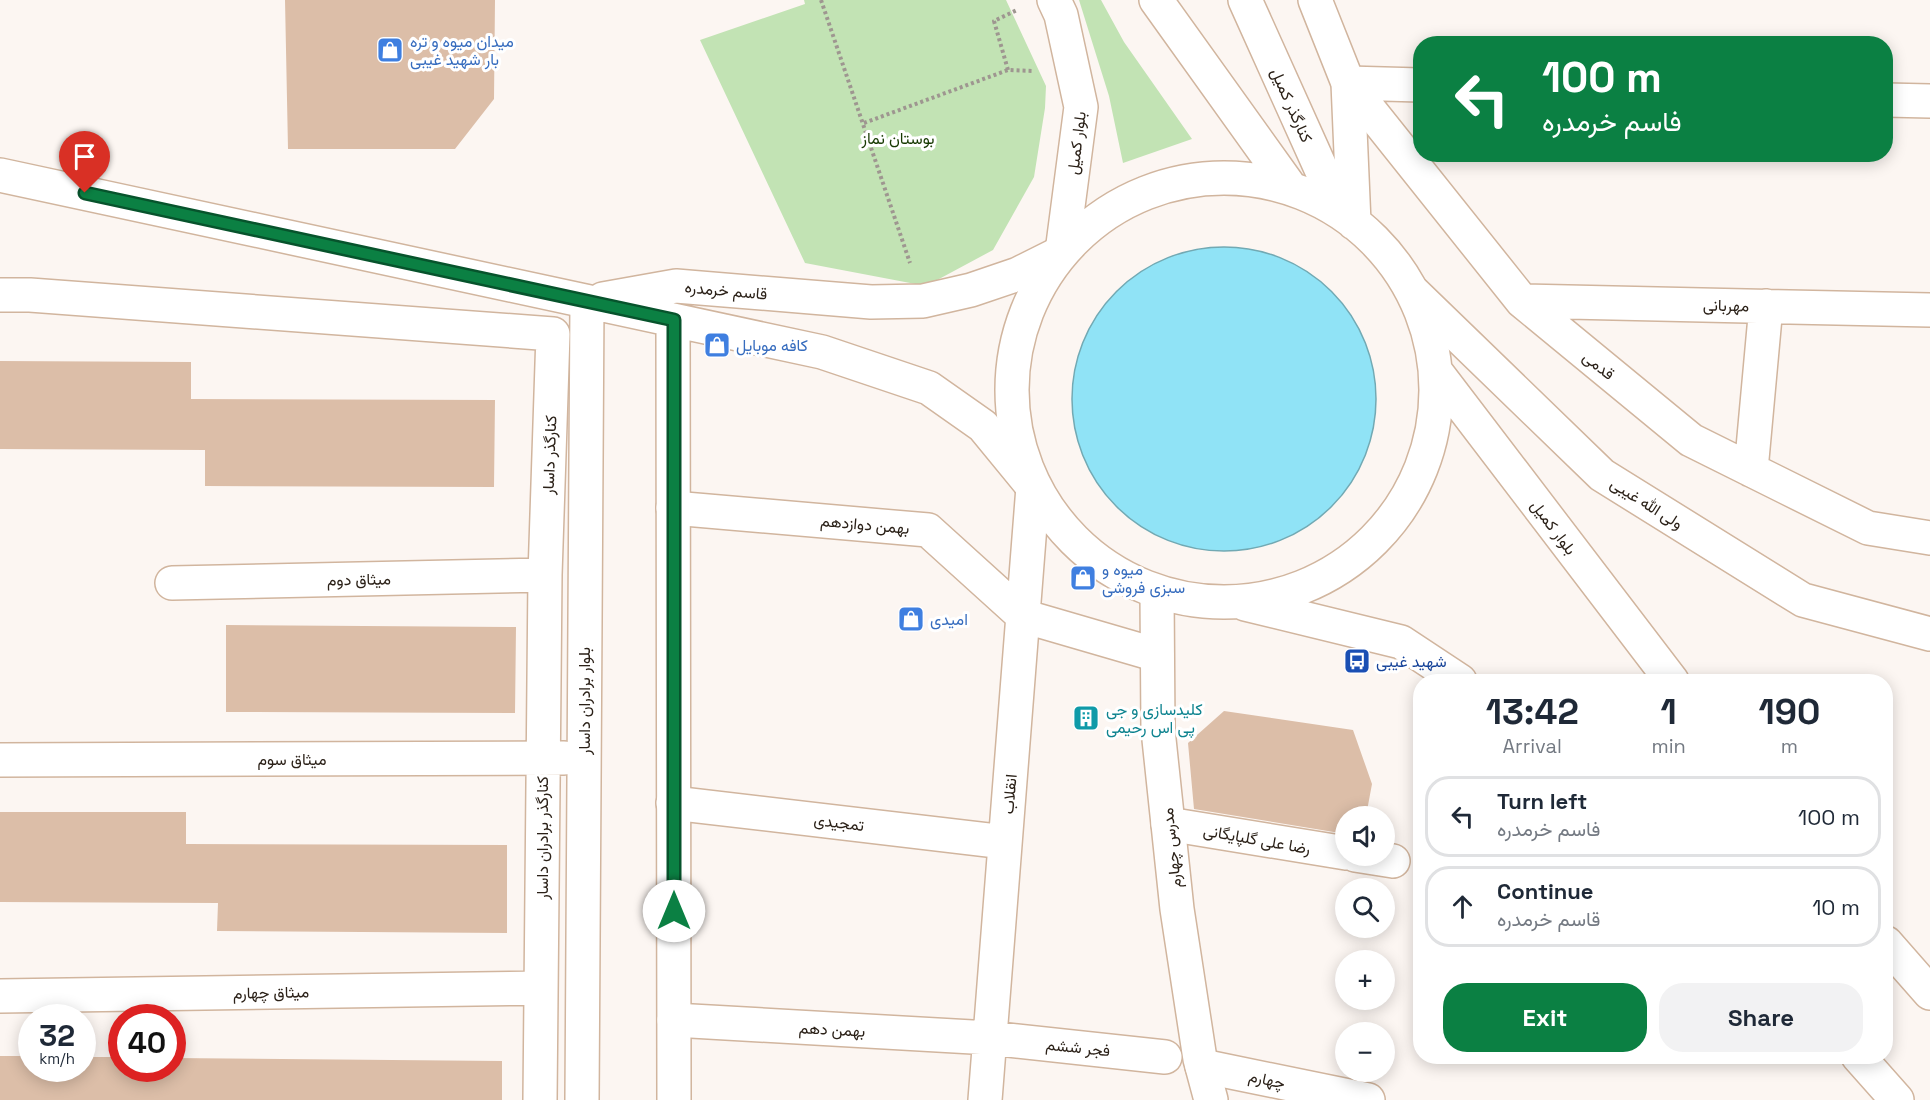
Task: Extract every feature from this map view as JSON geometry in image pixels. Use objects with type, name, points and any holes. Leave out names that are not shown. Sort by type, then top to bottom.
[{"type":"street","name":"بلوار کمیل","points":[[1054,0],[1061,15],[1081,106],[1062,252]]},
{"type":"street","points":[[1156,0],[1290,187]]},
{"type":"street","name":"کنارگذر کمیل","points":[[1245,0],[1347,217]]},
{"type":"street","points":[[1315,0],[1348,82],[1347,217]]},
{"type":"street","points":[[1348,82],[1413,85]]},
{"type":"street","name":"قدمی","points":[[1348,82],[1522,301],[1691,440],[1868,528],[1930,538]]},
{"type":"street","points":[[1893,100],[1930,101]]},
{"type":"street","name":"قاسم خرمدره","points":[[0,175],[587,302],[676,286],[871,302],[923,301],[971,290],[1018,274],[1062,252]]},
{"type":"street","points":[[1033,487],[1013,428],[1012,365],[1028,305],[1062,252],[1109,211],[1166,185],[1228,177],[1290,187],[1347,217],[1383,247],[1414,293],[1429,332],[1437,373],[1431,439],[1406,501],[1362,552],[1305,587],[1240,603]]},
{"type":"street","name":"ولی الله غیبی","points":[[1414,293],[1602,475],[1803,600],[1930,634]]},
{"type":"street","points":[[0,295],[30,295],[553,334],[587,302],[822,352],[929,388],[983,426],[1033,487],[1065,533],[1107,569],[1157,593],[1198,602],[1240,603],[1401,642],[1449,674]]},
{"type":"street","name":"مهربانی","points":[[1522,301],[1930,310]]},
{"type":"street","name":"بلوار برادران داسار","points":[[582,1100],[587,302]]},
{"type":"street","points":[[1750,470],[1766,306]]},
{"type":"street","points":[[674,320],[674,1100]]},
{"type":"street","name":"کنارگذر داسار","points":[[545,575],[553,334]]},
{"type":"street","name":"بلوار کمیل","points":[[1437,373],[1667,674]]},
{"type":"street","name":"انقلاب","points":[[985,1100],[1033,487]]},
{"type":"street","name":"بهمن دوازدهم","points":[[673,508],[928,530],[1023,616]]},
{"type":"street","name":"میثاق دوم","points":[[172,584],[545,575]]},
{"type":"street","name":"کنارگذر برادران داسار","points":[[540,1100],[545,575]]},
{"type":"street","name":"مدرس چهارم","points":[[1157,593],[1158,730],[1177,909],[1202,1066],[1211,1100]]},
{"type":"street","points":[[1023,616],[1157,656]]},
{"type":"street","name":"میثاق سوم","points":[[0,760],[584,758]]},
{"type":"street","name":"تمجیدی","points":[[674,803],[1005,842]]},
{"type":"street","name":"رضا علی گلپایگانی","points":[[1168,824],[1335,852]]},
{"type":"street","points":[[1893,951],[1930,993]]},
{"type":"street","name":"میثاق چهارم","points":[[0,996],[541,988]]},
{"type":"street","name":"بهمن دهم","points":[[674,1020],[990,1038]]},
{"type":"street","name":"فجر ششم","points":[[990,1038],[1165,1057]]},
{"type":"street","points":[[1865,1064],[1897,1100]]},
{"type":"street","name":"چهارم","points":[[1202,1066],[1368,1100]]},
{"type":"path","points":[[821,0],[923,301]]},
{"type":"path","points":[[994,21],[1008,70]]},
{"type":"path","points":[[864,123],[1008,70],[1074,73]]},
{"type":"green space","name":"بوستان نماز","points":[[804,0],[1006,0],[1046,86],[1045,108],[1034,177],[993,250],[926,286],[805,263],[700,40],[805,4]]},
{"type":"green space","points":[[1079,0],[1101,0],[1124,42],[1192,139],[1123,163],[1109,96]]},
{"type":"water","points":[[1224,247],[1254,250],[1282,258],[1309,272],[1332,291],[1351,314],[1365,341],[1373,369],[1376,399],[1373,429],[1365,457],[1351,484],[1332,507],[1309,526],[1282,540],[1254,548],[1224,551],[1194,548],[1166,540],[1139,526],[1116,507],[1097,484],[1083,457],[1075,429],[1072,399],[1075,369],[1083,341],[1097,314],[1116,291],[1139,272],[1166,258],[1194,250]]},
{"type":"building","name":"میدان میوه و تره بار شهید غیبی","points":[[285,0],[495,0],[494,99],[455,149],[288,149]]},
{"type":"building","points":[[0,361],[191,362],[191,399],[495,400],[494,487],[205,486],[205,450],[0,449]]},
{"type":"building","points":[[226,625],[516,627],[515,713],[226,712]]},
{"type":"building","points":[[1224,711],[1353,730],[1372,784],[1368,806],[1335,806],[1335,832],[1194,809],[1188,743]]},
{"type":"building","points":[[0,812],[186,812],[186,844],[507,845],[507,933],[217,931],[218,903],[0,902]]},
{"type":"building","points":[[0,1056],[18,1056],[18,1082],[96,1082],[96,1057],[108,1057],[108,1082],[186,1082],[186,1058],[502,1061],[502,1100],[0,1100]]},
{"type":"place","name":"میدان میوه و تره بار شهید غیبی","points":[[390,50]]},
{"type":"place","name":"کافه موبایل","points":[[717,345]]},
{"type":"place","name":"میوه و سبزی فروشی","points":[[1083,578]]},
{"type":"place","name":"امیدی","points":[[911,619]]},
{"type":"place","name":"شهید غیبی","points":[[1357,661]]},
{"type":"place","name":"کلیدسازی و جی پی اس رحیمی","points":[[1086,718]]},
{"type":"route","points":[[85,193],[674,320],[674,911]]}]
